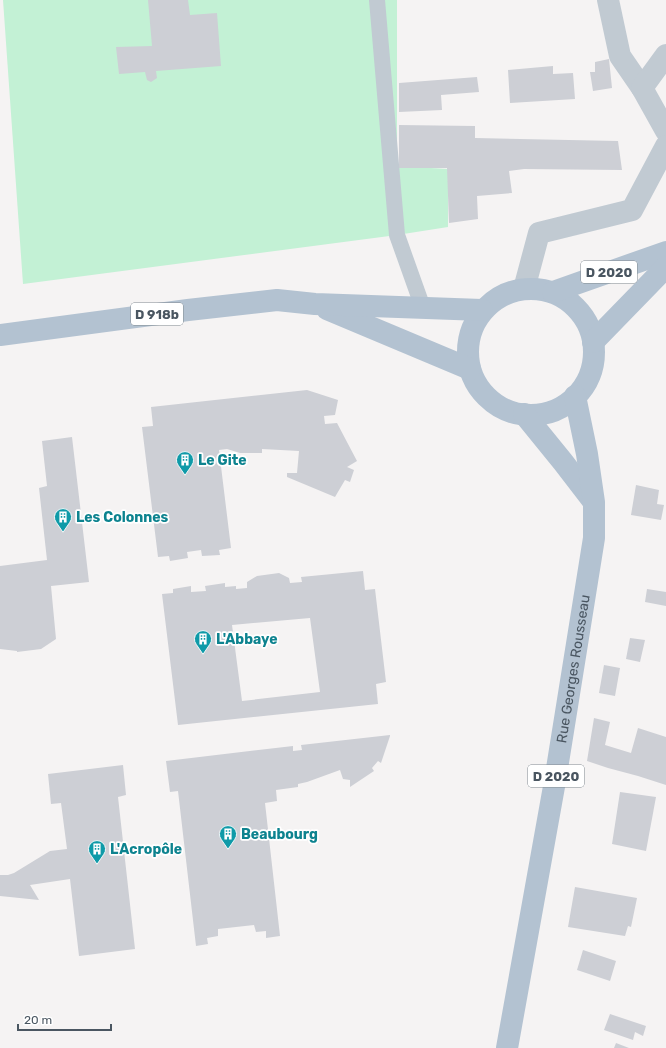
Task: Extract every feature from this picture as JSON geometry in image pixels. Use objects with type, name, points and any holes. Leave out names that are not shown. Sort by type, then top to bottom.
[{"type":"main road","name":"D 2020","points":[[553,292],[666,252]]},
{"type":"main road","name":"D 2020","points":[[593,342],[666,267]]},
{"type":"main road","points":[[524,289],[538,289],[553,292],[568,300],[580,312],[589,326],[593,342],[593,362],[587,380],[576,396],[560,407],[543,414],[524,414],[507,410],[492,402],[478,387],[470,369],[467,348],[472,328],[482,310],[494,299],[509,292],[524,289]]},
{"type":"main road","name":"D 918b","points":[[0,335],[188,310],[277,300],[314,304],[482,310]]},
{"type":"main road","name":"D 918b","points":[[314,304],[470,369]]},
{"type":"main road","name":"Rue Georges Rousseau","points":[[507,1048],[555,781],[594,538],[594,502],[576,396]]},
{"type":"main road","points":[[524,414],[594,502]]},
{"type":"street","points":[[608,0],[620,56],[642,88],[666,131]]},
{"type":"street","points":[[642,88],[666,55]]},
{"type":"street","points":[[524,289],[539,234],[632,210],[666,146]]},
{"type":"lane","points":[[377,0],[397,235],[423,308]]},
{"type":"green space","points":[[3,0],[397,0],[397,166],[448,169],[448,227],[23,284]]},
{"type":"building","points":[[148,0],[188,0],[190,15],[217,13],[221,66],[156,71],[157,78],[151,82],[147,80],[145,72],[119,74],[116,47],[152,46]]},
{"type":"building","points":[[609,59],[612,88],[593,91],[590,72],[595,72],[595,62]]},
{"type":"building","points":[[553,66],[553,74],[573,73],[575,99],[510,103],[508,70]]},
{"type":"building","points":[[477,77],[479,92],[441,95],[442,110],[399,112],[399,83]]},
{"type":"building","points":[[399,125],[475,126],[475,138],[618,141],[622,170],[524,169],[509,171],[512,193],[477,196],[478,219],[449,223],[447,168],[399,168]]},
{"type":"building","name":"Le Gite","points":[[307,390],[338,400],[335,415],[324,416],[325,424],[337,423],[357,461],[347,467],[354,470],[350,482],[345,480],[335,497],[287,477],[287,473],[297,473],[299,451],[262,449],[262,453],[240,453],[227,449],[219,450],[231,548],[219,550],[220,555],[202,556],[201,550],[187,552],[188,558],[170,561],[169,556],[158,557],[142,427],[153,426],[151,407]]},
{"type":"building","name":"Les Colonnes","points":[[72,437],[89,582],[51,586],[56,639],[41,649],[17,652],[0,649],[0,566],[47,560],[39,488],[47,486],[42,441]]},
{"type":"building","points":[[636,485],[659,490],[657,504],[664,505],[661,520],[631,515]]},
{"type":"building","name":"L'Abbaye","points":[[363,571],[365,590],[375,589],[386,682],[376,684],[378,704],[178,725],[162,594],[173,593],[173,589],[191,586],[191,592],[206,591],[205,586],[225,583],[225,587],[236,586],[236,589],[247,588],[247,582],[257,576],[279,573],[289,578],[290,583],[302,582],[301,577]],"holes":[[[310,618],[320,692],[242,701],[232,625]]]},
{"type":"building","points":[[647,589],[666,592],[666,606],[645,602]]},
{"type":"building","points":[[630,638],[645,640],[640,662],[626,659]]},
{"type":"building","points":[[604,665],[620,668],[615,696],[599,693]]},
{"type":"building","points":[[594,718],[610,722],[605,745],[631,753],[638,728],[666,737],[666,785],[587,761]]},
{"type":"building","name":"Beaubourg","points":[[390,735],[381,763],[378,761],[372,768],[374,771],[350,787],[350,780],[343,779],[340,770],[298,784],[298,787],[276,790],[277,801],[265,803],[280,936],[266,938],[266,931],[256,932],[254,925],[218,929],[218,936],[207,938],[208,944],[196,946],[178,791],[170,792],[166,761],[293,746],[293,751],[302,750],[301,745]]},
{"type":"building","name":"L'Acropôle","points":[[123,765],[126,795],[118,797],[135,949],[79,956],[70,879],[30,885],[39,900],[0,896],[0,875],[14,873],[50,851],[67,849],[61,803],[51,804],[48,774]]},
{"type":"building","points":[[620,792],[656,797],[646,851],[612,844]]},
{"type":"building","points":[[575,887],[637,898],[631,927],[628,926],[625,936],[568,927]]},
{"type":"building","points":[[583,950],[616,961],[610,981],[577,970]]},
{"type":"building","points":[[610,1014],[646,1026],[643,1036],[635,1032],[633,1040],[604,1030]]},
{"type":"building","points":[[616,1043],[629,1048],[614,1048]]},
{"type":"place","name":"Le Gite","points":[[185,475]]},
{"type":"place","name":"Les Colonnes","points":[[63,532]]},
{"type":"place","name":"L'Abbaye","points":[[203,654]]},
{"type":"place","name":"Beaubourg","points":[[228,849]]},
{"type":"place","name":"L'Acropôle","points":[[97,864]]}]
